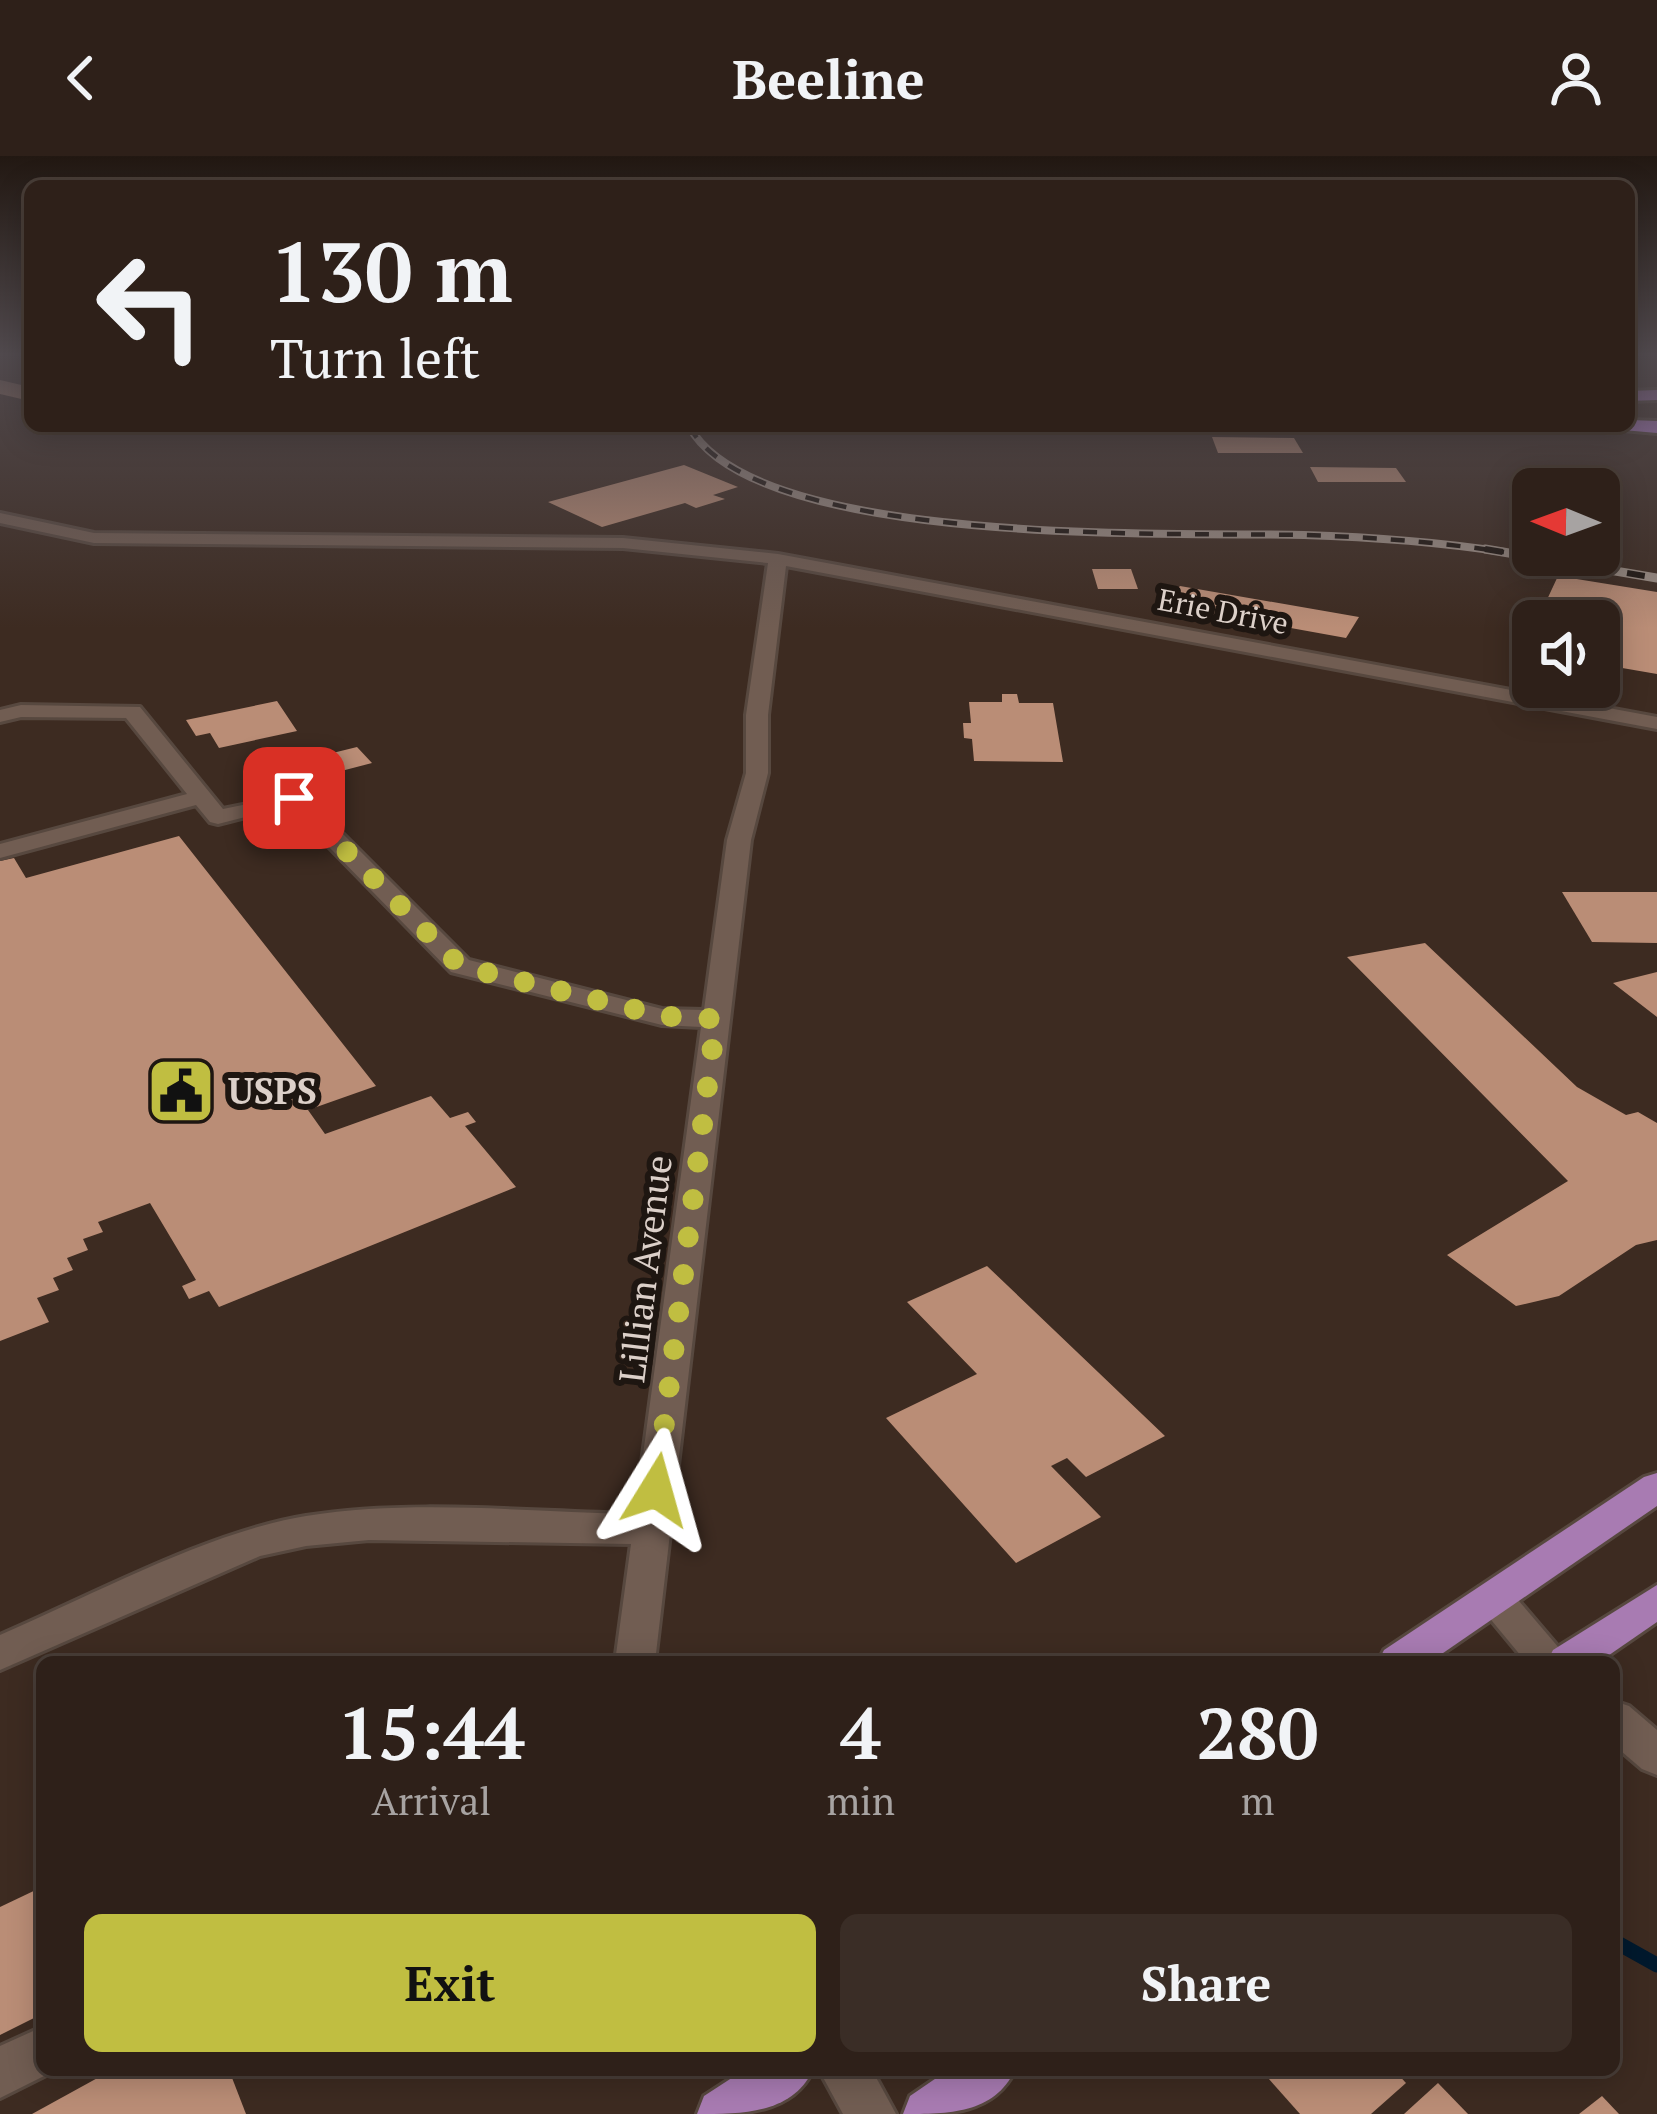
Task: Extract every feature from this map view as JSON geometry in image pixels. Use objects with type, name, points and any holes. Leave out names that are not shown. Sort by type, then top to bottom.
[{"type":"main road","points":[[1407,1656],[1657,1487]]},
{"type":"main road","points":[[1576,1656],[1657,1601]]},
{"type":"main road","points":[[722,2114],[779,2076]]},
{"type":"main road","points":[[928,2114],[982,2076]]},
{"type":"street","name":"Erie Drive","points":[[0,518],[94,538],[623,543],[778,559],[1657,724]]},
{"type":"street","name":"Lillian Avenue","points":[[636,1656],[739,839],[757,773],[757,715],[778,559]]},
{"type":"street","points":[[0,716],[21,711],[132,712],[218,817],[294,798],[460,966],[662,1016],[716,1019]]},
{"type":"street","points":[[0,850],[201,796]]},
{"type":"street","points":[[0,1653],[253,1543],[306,1531],[369,1526],[650,1529]]},
{"type":"street","points":[[1493,1598],[1546,1656]]},
{"type":"street","points":[[1620,1724],[1657,1756]]},
{"type":"street","points":[[0,2073],[36,2053]]},
{"type":"street","points":[[848,2076],[871,2114]]},
{"type":"building","points":[[1215,445],[1298,445],[1303,453],[1218,453]]},
{"type":"building","points":[[684,465],[738,487],[713,495],[725,499],[696,508],[685,503],[602,527],[548,502]]},
{"type":"building","points":[[1310,467],[1396,468],[1406,482],[1318,482]]},
{"type":"building","points":[[1092,569],[1131,569],[1138,589],[1098,589]]},
{"type":"building","points":[[1558,576],[1657,592],[1657,674],[1620,668],[1620,600],[1547,600]]},
{"type":"building","points":[[1180,586],[1359,617],[1346,638],[1163,605]]},
{"type":"building","points":[[1002,694],[1017,694],[1019,703],[1053,703],[1063,762],[974,761],[972,739],[964,738],[963,723],[971,723],[969,702],[1002,702]]},
{"type":"building","points":[[277,701],[297,731],[219,748],[210,733],[196,736],[186,720]]},
{"type":"building","points":[[357,747],[372,763],[299,782],[284,765]]},
{"type":"building","name":"USPS","points":[[179,836],[376,1086],[308,1110],[325,1134],[431,1096],[450,1118],[468,1112],[476,1122],[465,1126],[516,1187],[219,1307],[209,1291],[189,1299],[182,1286],[196,1280],[150,1203],[98,1222],[103,1232],[83,1239],[88,1250],[67,1258],[73,1270],[53,1278],[59,1290],[37,1298],[49,1322],[0,1341],[0,861],[14,858],[26,878]]},
{"type":"building","points":[[1562,892],[1657,892],[1657,943],[1592,942]]},
{"type":"building","points":[[1425,943],[1577,1087],[1626,1115],[1638,1112],[1657,1123],[1657,1240],[1636,1245],[1559,1296],[1516,1306],[1447,1255],[1568,1181],[1347,957]]},
{"type":"building","points":[[1657,972],[1657,1017],[1613,983]]},
{"type":"building","points":[[987,1266],[1165,1436],[1086,1477],[1067,1458],[1051,1466],[1101,1517],[1016,1563],[886,1418],[977,1374],[907,1302]]},
{"type":"building","points":[[36,1890],[36,2017],[0,2035],[0,1907]]},
{"type":"building","points":[[101,2076],[231,2076],[246,2114],[32,2114]]},
{"type":"building","points":[[1266,2076],[1400,2076],[1406,2083],[1371,2114],[1300,2114]]},
{"type":"building","points":[[1438,2083],[1468,2114],[1404,2114]]},
{"type":"building","points":[[1602,2096],[1619,2114],[1579,2114]]},
{"type":"waterway","points":[[1620,1944],[1657,1965]]},
{"type":"railway","points":[[708,445],[729,466],[795,494],[879,513],[974,525],[1329,536],[1500,551]]},
{"type":"railway","points":[[1485,549],[1500,551]]},
{"type":"railway","points":[[1500,551],[1504,552]]},
{"type":"railway","points":[[1500,551],[1657,578]]},
{"type":"place","name":"USPS","points":[[181,1091]]},
{"type":"route","points":[[294,798],[460,966],[662,1016],[716,1019],[656,1490]]}]
